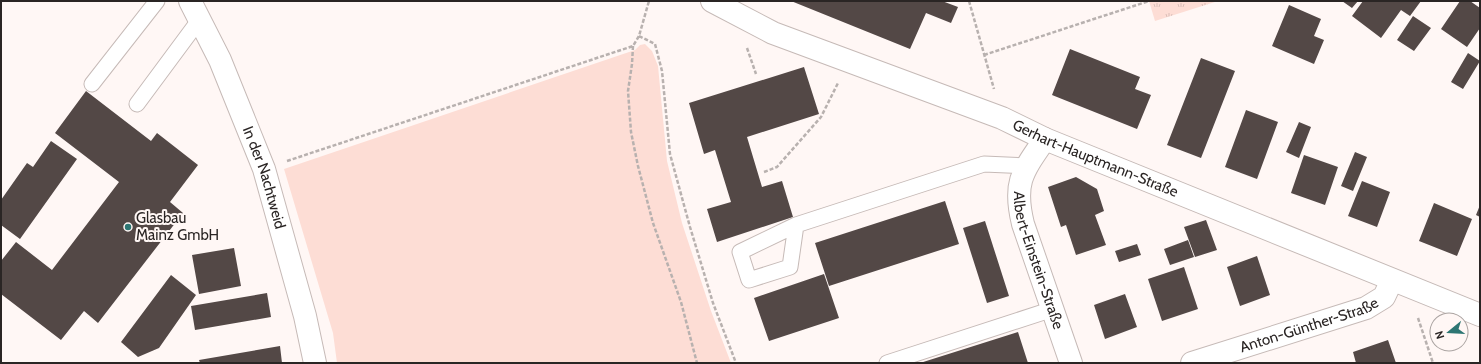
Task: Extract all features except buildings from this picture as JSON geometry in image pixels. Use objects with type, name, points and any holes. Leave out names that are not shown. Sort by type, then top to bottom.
[{"type":"street","name":"Gerhart-Hauptmann-Straße","points":[[712,1],[773,33],[1002,118],[1045,139],[1480,315]]},
{"type":"street","name":"In der Nachtweid","points":[[196,10],[220,60],[264,169],[305,316],[315,363]]},
{"type":"street","name":"Albert-Einstein-Straße","points":[[1045,139],[1027,166],[1019,186],[1018,206],[1052,309],[1072,363]]},
{"type":"street","name":"Anton-Günther-Straße","points":[[1192,363],[1366,308],[1384,297],[1400,283]]},
{"type":"lane","points":[[92,84],[157,1]]},
{"type":"lane","points":[[137,104],[196,10]]},
{"type":"lane","points":[[796,225],[984,164],[1027,166]]},
{"type":"lane","points":[[886,363],[1052,309]]},
{"type":"path","points":[[649,1],[639,36],[633,46],[628,91],[632,132],[638,166],[653,223],[681,302],[697,363]]},
{"type":"path","points":[[969,1],[1002,118]]},
{"type":"path","points":[[984,54],[1149,1]]},
{"type":"path","points":[[639,36],[655,44],[662,71],[670,154],[711,296],[736,363]]},
{"type":"path","points":[[264,169],[633,46]]},
{"type":"path","points":[[764,172],[777,167],[821,117],[848,61]]},
{"type":"path","points":[[1400,283],[1432,363]]},
{"type":"green space","points":[[1149,1],[1218,1],[1155,21]]},
{"type":"green space","points":[[645,44],[652,51],[658,66],[667,161],[682,223],[711,311],[731,363],[337,363],[333,333],[284,169],[635,50],[640,45]]},
{"type":"place","name":"Glasbau Mainz GmbH","points":[[128,227]]}]
